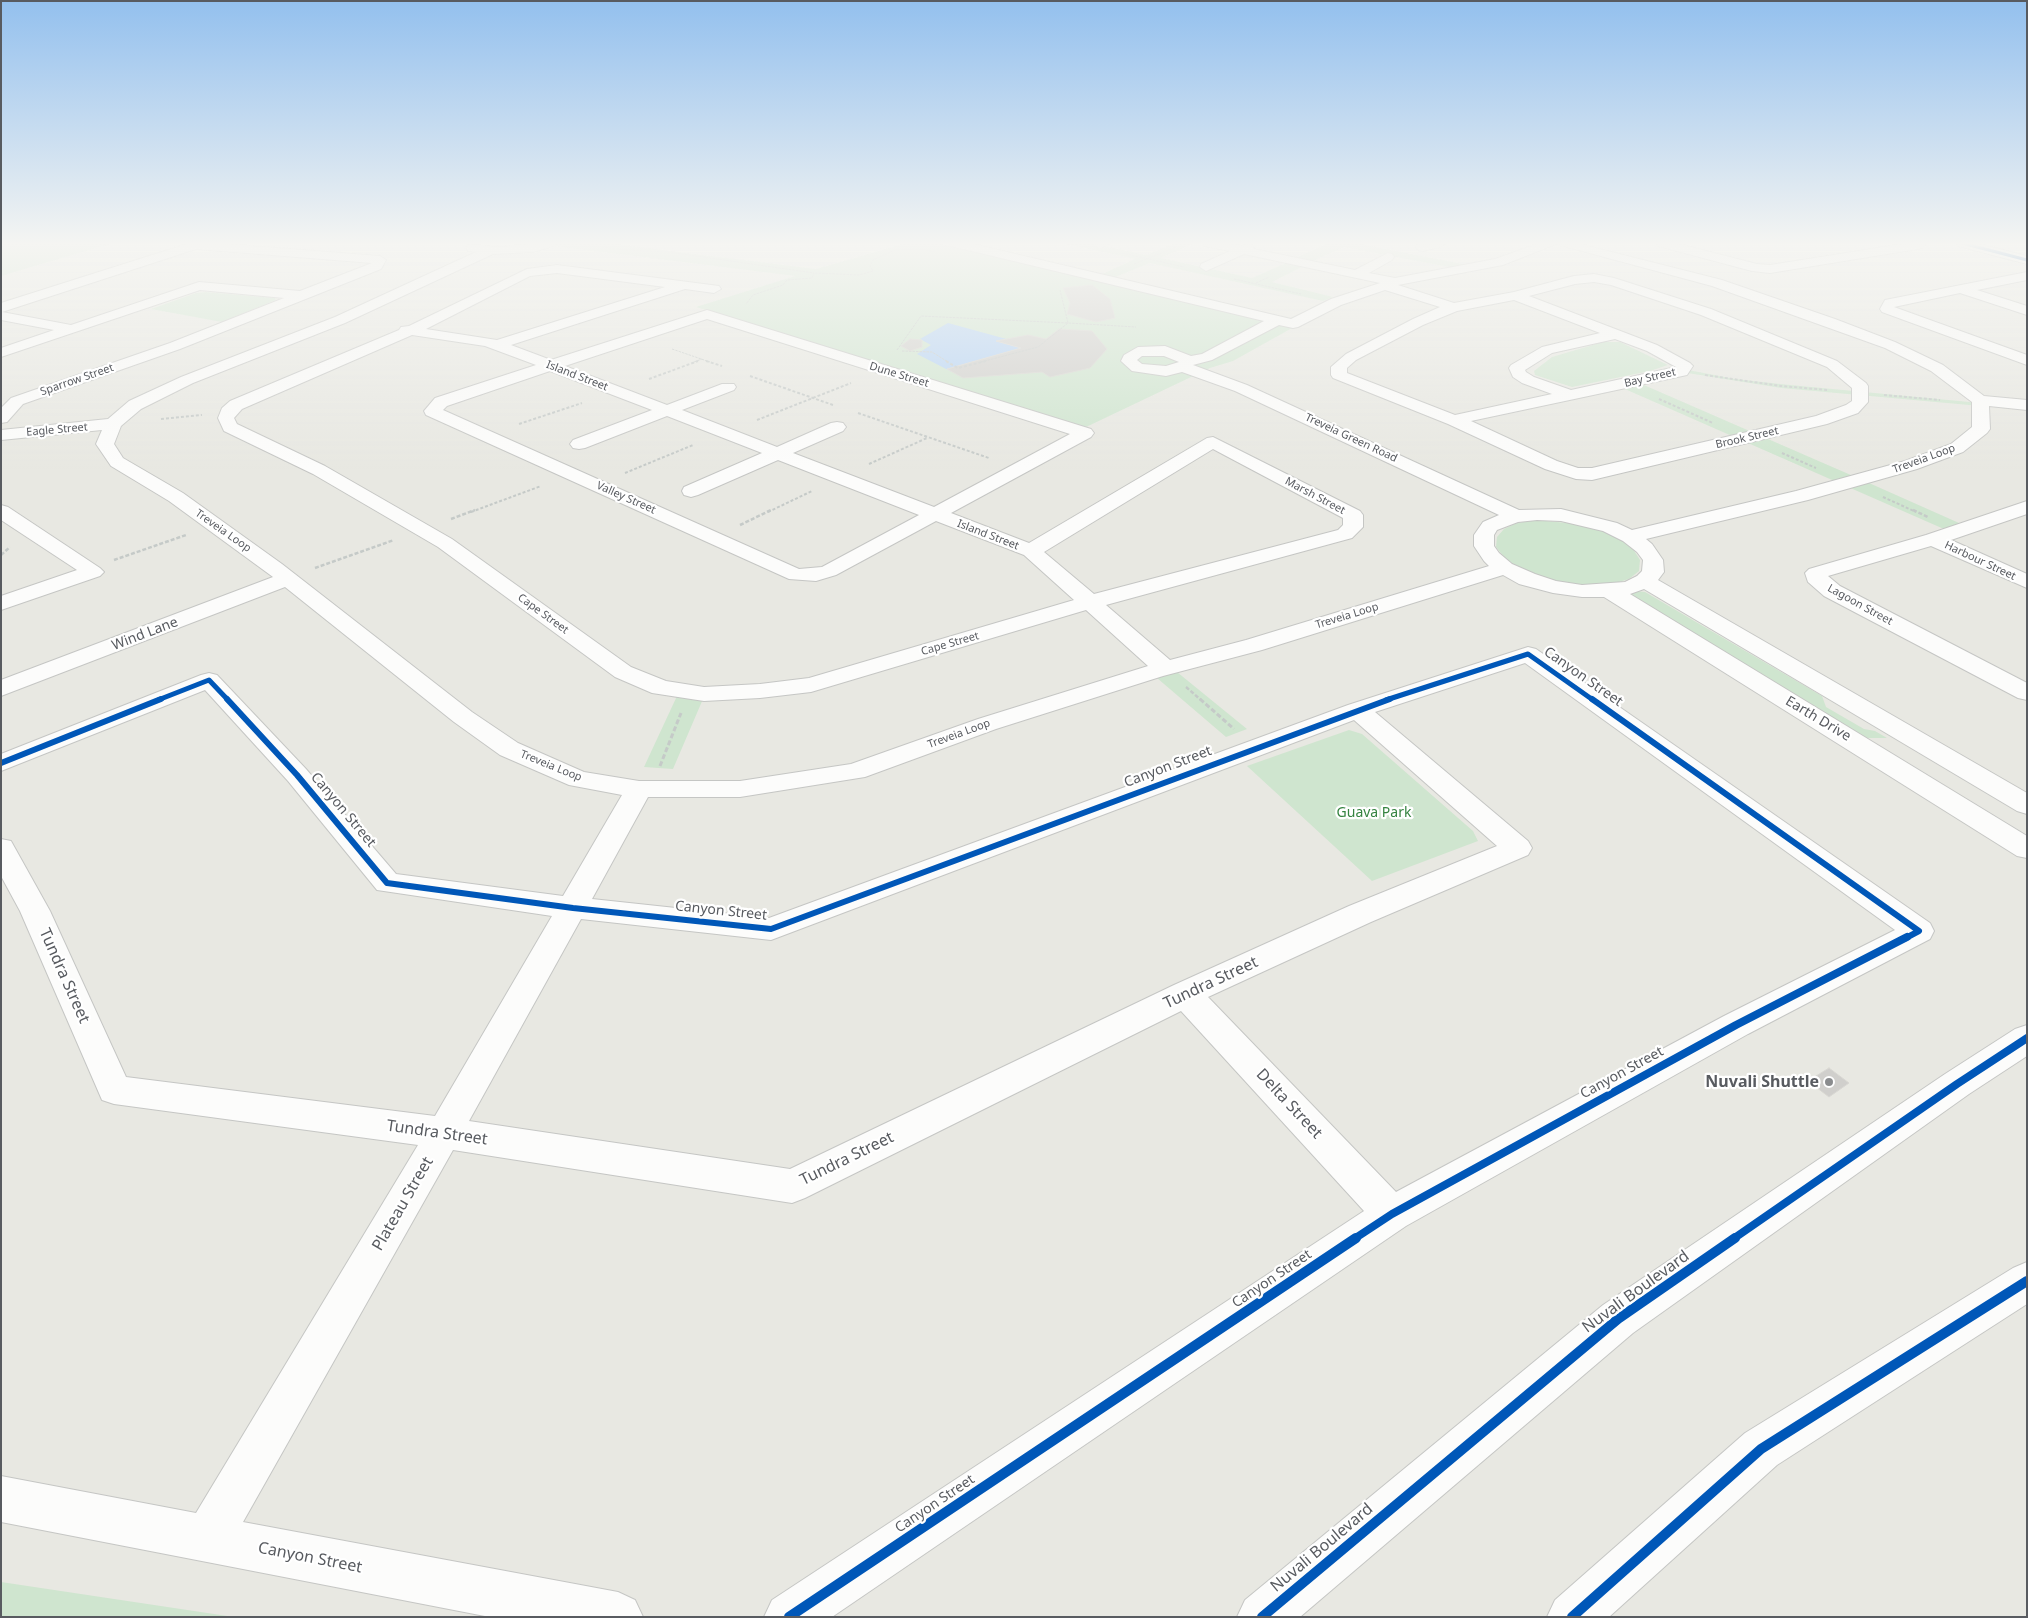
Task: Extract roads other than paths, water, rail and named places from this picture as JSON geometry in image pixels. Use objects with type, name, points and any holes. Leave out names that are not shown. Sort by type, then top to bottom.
[{"type":"street","points":[[15,319],[72,329]]},
{"type":"street","points":[[1,354],[103,319]]},
{"type":"street","name":"Sparrow Street","points":[[1,418],[18,401],[175,346],[245,319]]},
{"type":"street","points":[[113,424],[135,405],[187,380],[343,319]]},
{"type":"street","points":[[410,331],[436,319]]},
{"type":"street","points":[[497,345],[580,319]]},
{"type":"street","name":"Dune Street","points":[[550,366],[693,319]]},
{"type":"street","name":"Dune Street","points":[[721,319],[1085,433],[934,514]]},
{"type":"street","points":[[1259,319],[1292,324],[1303,319]]},
{"type":"street","name":"Brook Street","points":[[1426,319],[1360,352],[1338,367],[1339,375],[1454,420],[1551,465],[1576,474],[1592,474],[1612,470],[1822,420],[1852,409],[1860,402],[1860,386],[1832,364],[1722,319]]},
{"type":"street","name":"Bay Street","points":[[1454,420],[1681,372],[1685,366],[1652,348],[1575,319]]},
{"type":"street","points":[[1820,319],[1890,345],[1937,368],[1980,400],[2027,405]]},
{"type":"street","points":[[1913,319],[2027,360]]},
{"type":"street","name":"Island Street","points":[[340,320],[497,345],[1031,551],[1165,668]]},
{"type":"street","name":"Treveia Green Road","points":[[1273,322],[1212,355],[1182,366],[1231,391],[1509,518]]},
{"type":"street","name":"Cape Street","points":[[410,331],[236,405],[228,412],[226,418],[230,427],[319,470],[445,543],[623,672],[661,688],[704,694],[760,691],[812,685],[1090,602]]},
{"type":"street","name":"Bay Street","points":[[1568,395],[1528,380],[1519,374],[1517,368],[1547,350],[1589,338],[1617,334]]},
{"type":"street","name":"Valley Street","points":[[550,366],[441,402],[432,412],[796,575],[816,575],[829,570],[934,514]]},
{"type":"street","points":[[579,444],[728,387]]},
{"type":"street","name":"Treveia Loop","points":[[1630,537],[1801,496],[1911,465],[1957,448],[1981,429],[1980,400]]},
{"type":"street","name":"Treveia Loop","points":[[113,424],[105,444],[117,462],[176,497],[282,573],[463,717],[509,749],[578,779],[645,790],[740,789],[856,771],[988,724],[1165,668],[1254,645],[1505,568]]},
{"type":"street","name":"Eagle Street","points":[[1,435],[113,424]]},
{"type":"street","points":[[691,491],[837,427]]},
{"type":"street","name":"Marsh Street","points":[[1031,551],[1213,442],[1352,515],[1352,527],[1345,534],[1090,602]]},
{"type":"street","name":"Lagoon Street","points":[[2027,507],[1933,539],[1816,573],[1819,582],[1832,591],[2027,693]]},
{"type":"street","points":[[1,512],[93,572],[1,603]]},
{"type":"street","points":[[1537,514],[1562,515],[1586,520],[1610,527],[1630,537],[1645,548],[1653,560],[1653,572],[1645,581],[1630,588],[1609,591],[1582,591],[1553,587],[1527,579],[1505,568],[1491,557],[1484,546],[1484,535],[1490,526],[1509,518],[1537,514]]},
{"type":"street","name":"Harbour Street","points":[[1933,539],[2027,582]]},
{"type":"street","name":"Wind Lane","points":[[1,672],[282,573]]},
{"type":"street","name":"Wind Lane","points":[[1,690],[282,573]]},
{"type":"street","points":[[1645,581],[2027,805]]},
{"type":"street","name":"Earth Drive","points":[[1609,591],[2027,849]]},
{"type":"street","name":"Canyon Street","points":[[1,763],[209,680],[297,775],[387,883],[573,908],[771,929],[1356,710],[1528,654],[1919,931],[1736,1025],[1392,1214],[789,1617]]},
{"type":"street","name":"Tundra Street","points":[[1,848],[35,911],[114,1090],[444,1133],[792,1186],[1185,994],[1360,914],[1518,848],[1356,710]]},
{"type":"street","name":"Plateau Street","points":[[208,1538],[573,908],[645,790]]},
{"type":"street","name":"Delta Street","points":[[1185,994],[1392,1214]]},
{"type":"street","name":"Nuvali Boulevard","points":[[1262,1617],[1618,1319],[1957,1084],[2027,1038]]},
{"type":"street","points":[[1572,1617],[1761,1449],[2027,1281]]},
{"type":"street","name":"Canyon Street","points":[[1,1499],[618,1617]]},
{"type":"water","points":[[948,323],[1010,340],[1030,350],[952,372],[917,354],[931,345],[920,339]]},
{"type":"place","name":"Nuvali Shuttle","points":[[1829,1082]]},
{"type":"park label","name":"Guava Park","points":[[1374,813]]}]
